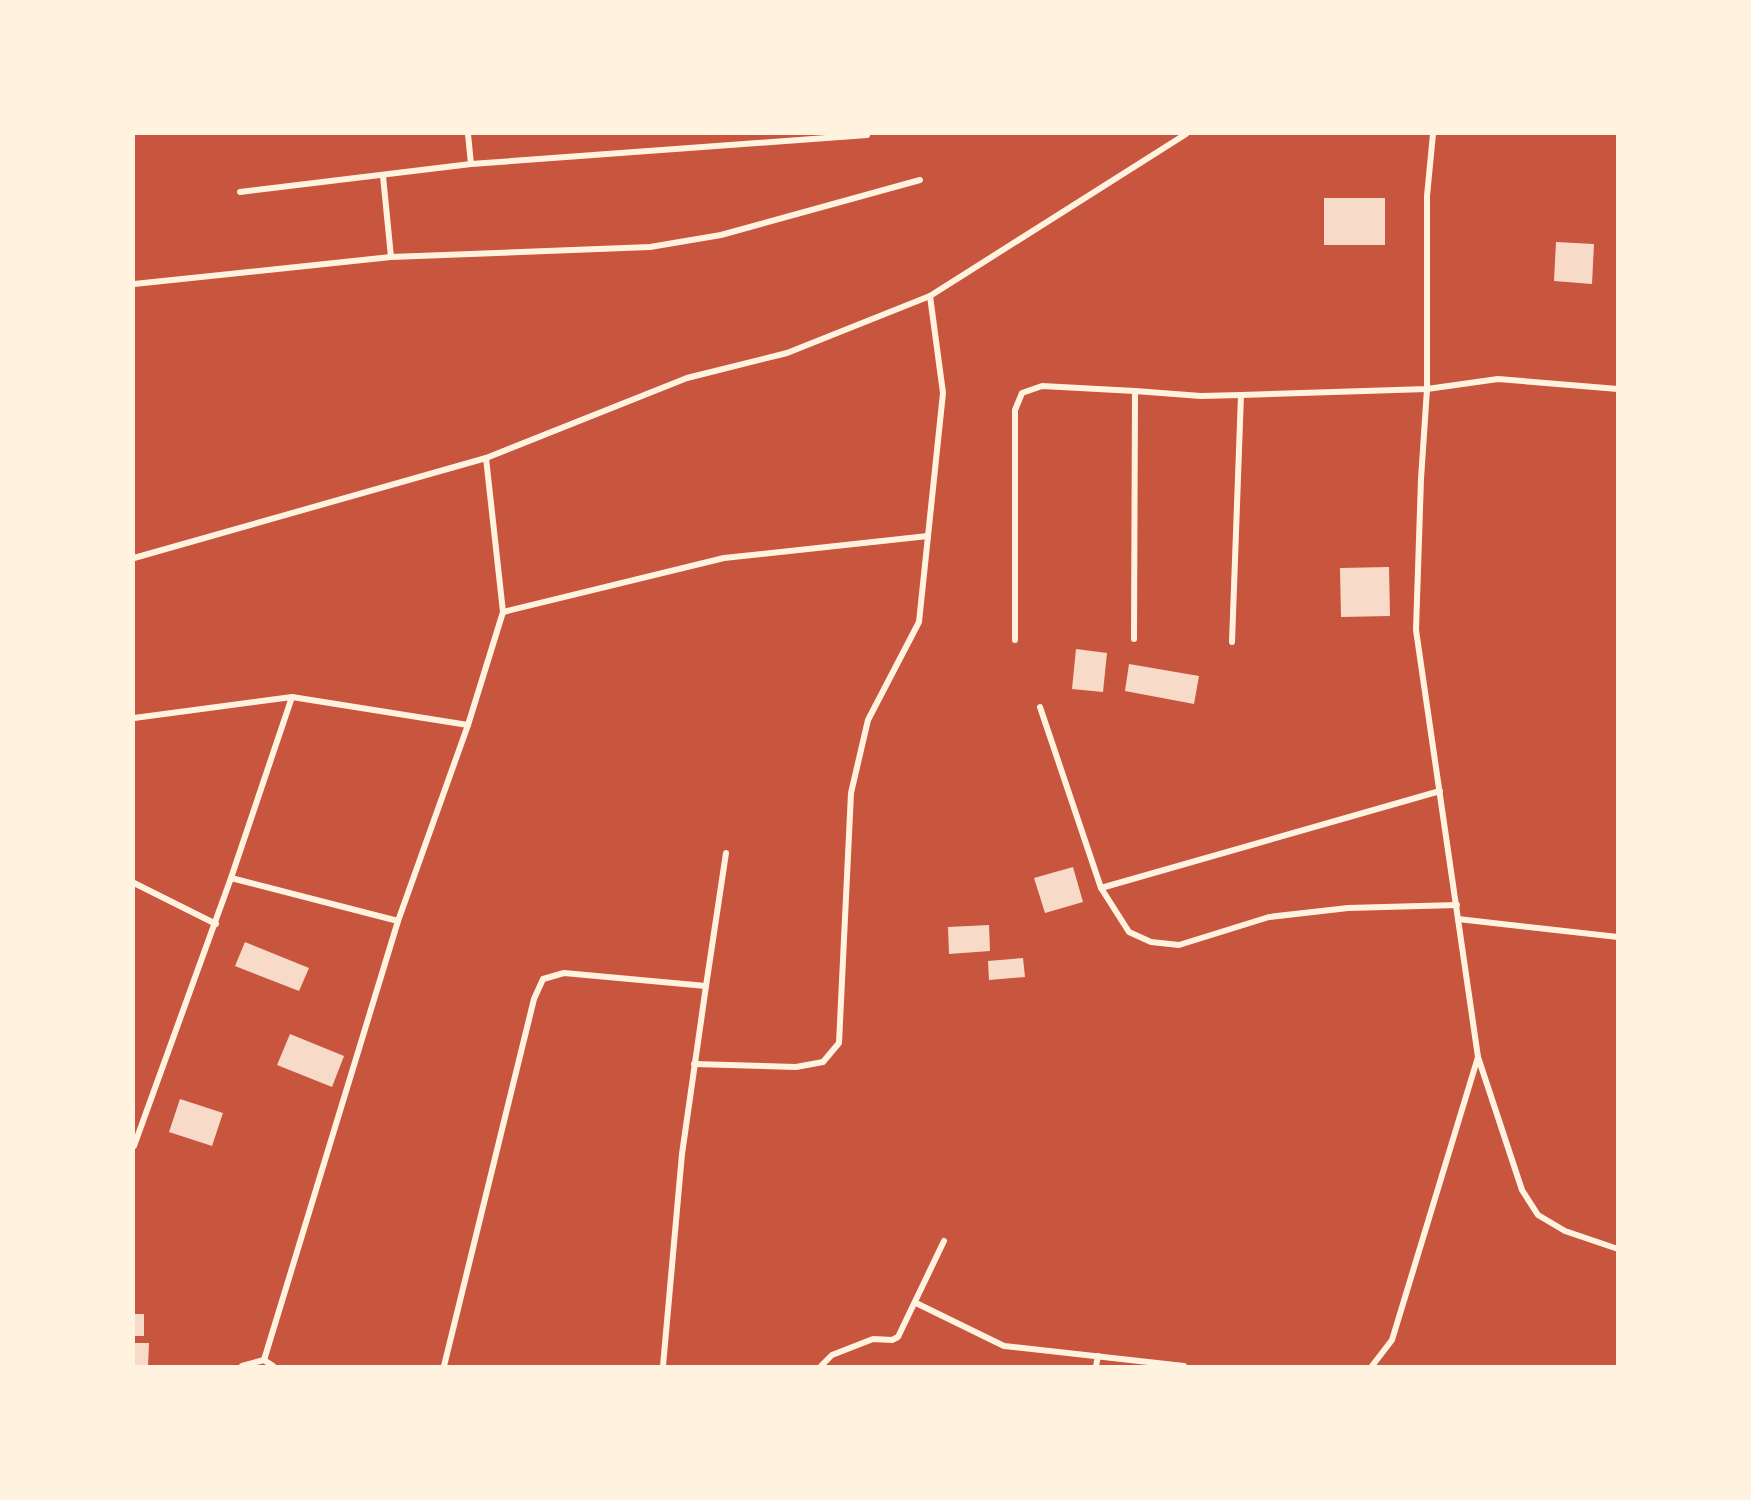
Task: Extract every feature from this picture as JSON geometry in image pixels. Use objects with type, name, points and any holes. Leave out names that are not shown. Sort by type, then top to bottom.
[{"type":"street","points":[[468,134],[471,164]]},
{"type":"street","points":[[134,558],[486,458],[687,378],[787,353],[930,296],[1186,134]]},
{"type":"street","points":[[1433,134],[1427,196],[1427,389],[1421,479],[1416,630],[1478,1057],[1522,1190],[1538,1215],[1565,1231],[1617,1249]]},
{"type":"street","points":[[240,192],[471,164],[867,135]]},
{"type":"street","points":[[383,176],[391,257]]},
{"type":"street","points":[[134,284],[391,257],[650,247],[721,235],[920,180]]},
{"type":"street","points":[[694,1064],[796,1067],[823,1062],[839,1043],[851,793],[868,720],[919,622],[943,393],[930,296]]},
{"type":"street","points":[[1015,640],[1015,410],[1022,393],[1042,386],[1135,390],[1201,396],[1241,395],[1427,389],[1498,379],[1617,389]]},
{"type":"street","points":[[1134,639],[1135,390]]},
{"type":"street","points":[[1232,642],[1241,395]]},
{"type":"street","points":[[264,1360],[398,921],[468,725],[503,612],[486,458]]},
{"type":"street","points":[[503,612],[724,558],[928,536]]},
{"type":"street","points":[[134,718],[292,697],[468,725]]},
{"type":"street","points":[[134,1146],[216,924],[292,697]]},
{"type":"street","points":[[1040,707],[1101,888],[1129,932],[1151,942],[1179,945],[1269,917],[1347,908],[1457,905]]},
{"type":"street","points":[[1101,888],[1440,791]]},
{"type":"street","points":[[663,1366],[682,1154],[726,853]]},
{"type":"street","points":[[231,878],[398,921]]},
{"type":"street","points":[[134,883],[216,924]]},
{"type":"street","points":[[1458,919],[1617,937]]},
{"type":"street","points":[[444,1366],[534,999],[543,979],[564,973],[706,986]]},
{"type":"street","points":[[1372,1366],[1392,1340],[1478,1057]]},
{"type":"street","points":[[821,1366],[832,1355],[873,1339],[892,1340],[898,1337],[944,1241]]},
{"type":"street","points":[[916,1303],[1004,1346],[1184,1366]]},
{"type":"street","points":[[1096,1366],[1098,1356]]},
{"type":"street","points":[[242,1366],[264,1360],[273,1366]]},
{"type":"building","points":[[1324,198],[1385,198],[1385,245],[1324,245]]},
{"type":"building","points":[[1556,242],[1594,244],[1592,284],[1554,281]]},
{"type":"building","points":[[1389,567],[1390,616],[1341,617],[1340,568]]},
{"type":"building","points":[[1076,649],[1107,653],[1103,692],[1072,689]]},
{"type":"building","points":[[1129,664],[1199,676],[1194,704],[1125,691]]},
{"type":"building","points":[[1073,867],[1083,902],[1045,913],[1034,878]]},
{"type":"building","points":[[989,925],[990,951],[949,954],[948,927]]},
{"type":"building","points":[[245,942],[309,968],[299,991],[235,966]]},
{"type":"building","points":[[1023,958],[1025,977],[989,980],[988,961]]},
{"type":"building","points":[[290,1034],[344,1056],[332,1087],[277,1065]]},
{"type":"building","points":[[180,1099],[223,1113],[212,1146],[169,1132]]},
{"type":"building","points":[[134,1314],[144,1314],[144,1336],[134,1336]]},
{"type":"building","points":[[134,1343],[149,1343],[148,1366],[134,1366]]}]
